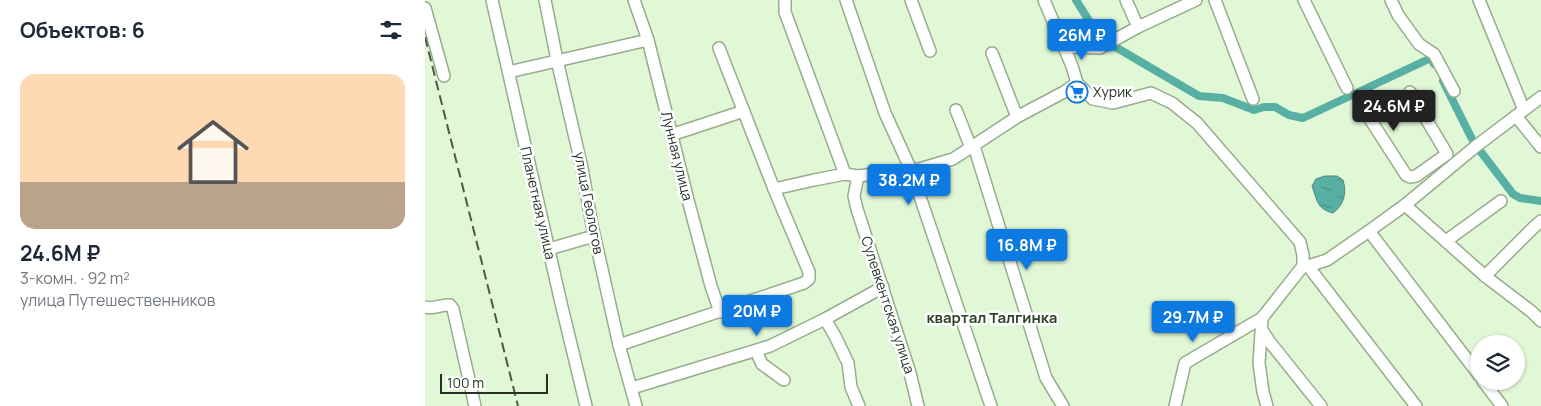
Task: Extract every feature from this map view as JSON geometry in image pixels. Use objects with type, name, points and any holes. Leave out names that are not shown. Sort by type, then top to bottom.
[{"type":"street","name":"Планетная улица","points":[[493,0],[586,406]]},
{"type":"street","name":"улица Геологов","points":[[545,0],[619,345],[636,406]]},
{"type":"street","name":"Лунная улица","points":[[634,0],[648,40],[671,135],[711,286],[720,312]]},
{"type":"street","points":[[785,0],[785,12],[845,174]]},
{"type":"street","points":[[846,0],[885,113],[911,170],[991,406]]},
{"type":"street","points":[[911,0],[930,51]]},
{"type":"street","points":[[1044,0],[1065,47],[1077,83],[1093,99],[1113,103],[1151,93],[1172,103],[1197,123],[1300,242],[1306,266],[1416,406]]},
{"type":"street","points":[[1126,0],[1138,27]]},
{"type":"street","points":[[1065,47],[1100,48],[1138,27],[1196,0]]},
{"type":"street","points":[[1215,0],[1253,99]]},
{"type":"street","points":[[1304,0],[1347,88]]},
{"type":"street","points":[[1391,0],[1398,15],[1419,44],[1434,54],[1454,91]]},
{"type":"street","points":[[1479,0],[1520,113],[1541,147]]},
{"type":"street","points":[[425,8],[444,76]]},
{"type":"street","points":[[509,72],[648,40]]},
{"type":"street","points":[[619,345],[804,283],[809,279],[809,272],[774,189],[719,48]]},
{"type":"street","points":[[992,53],[1017,117]]},
{"type":"street","points":[[774,189],[845,174],[858,176],[919,169],[953,159],[1017,117],[1077,83]]},
{"type":"street","points":[[1410,92],[1454,165]]},
{"type":"street","points":[[1175,406],[1185,363],[1262,324],[1306,266],[1327,260],[1369,231],[1405,205],[1475,147],[1541,97]]},
{"type":"street","points":[[1361,105],[1406,175],[1410,177],[1416,176],[1447,154]]},
{"type":"street","points":[[956,110],[972,147],[1046,378],[1063,406]]},
{"type":"street","points":[[671,135],[744,111]]},
{"type":"street","name":"Сулевкентская улица","points":[[858,176],[854,196],[910,373],[918,406]]},
{"type":"street","points":[[1446,241],[1501,201]]},
{"type":"street","points":[[1405,205],[1485,276],[1536,309],[1541,322]]},
{"type":"street","points":[[1485,276],[1541,221]]},
{"type":"street","points":[[1369,231],[1470,363]]},
{"type":"street","points":[[549,249],[595,236]]},
{"type":"street","points":[[632,388],[756,352],[825,319],[883,287]]},
{"type":"street","points":[[425,307],[432,308],[450,304],[453,309],[475,406]]},
{"type":"street","points":[[825,319],[848,363],[851,387],[859,406]]},
{"type":"street","points":[[1262,324],[1259,363],[1267,406]]},
{"type":"street","points":[[1262,324],[1321,406]]},
{"type":"street","points":[[756,352],[762,364],[784,380]]},
{"type":"street","points":[[1490,390],[1502,406]]},
{"type":"water","points":[[1325,176],[1337,176],[1343,180],[1344,194],[1342,202],[1333,213],[1321,206],[1312,186],[1316,179]]},
{"type":"waterway","points":[[1076,0],[1100,38],[1199,96],[1223,98],[1254,110],[1264,107],[1275,107],[1289,115],[1303,118],[1431,58],[1434,64]]},
{"type":"waterway","points":[[1443,81],[1472,139]]},
{"type":"waterway","points":[[1481,152],[1513,194],[1520,198],[1541,201]]},
{"type":"railway","points":[[425,37],[518,406]]},
{"type":"place","name":"Хурик","points":[[1077,92]]},
{"type":"district","name":"квартал Талгинка","points":[[992,318]]}]
